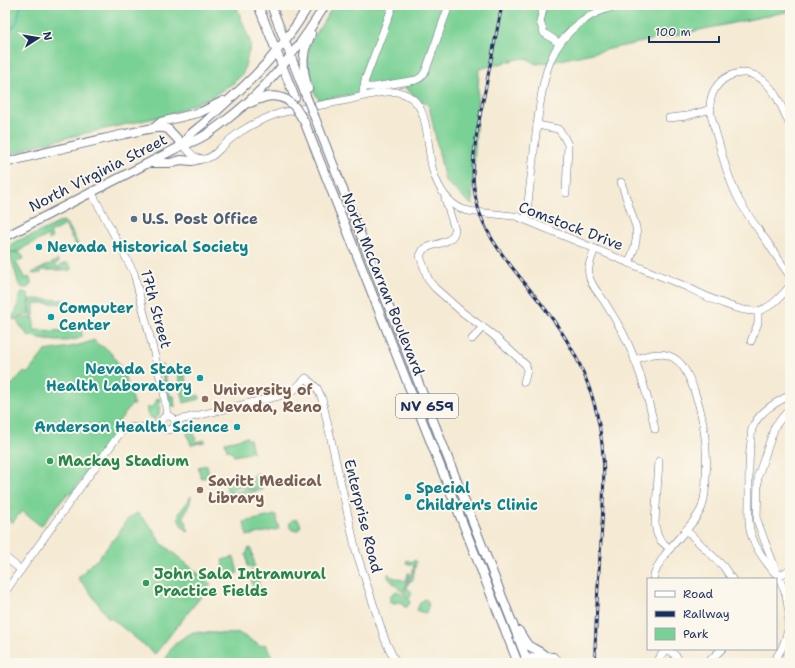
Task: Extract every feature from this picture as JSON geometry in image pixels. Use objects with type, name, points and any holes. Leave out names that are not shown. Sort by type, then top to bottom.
[{"type":"main road","name":"North McCarran Boulevard","points":[[258,5],[517,663]]},
{"type":"main road","name":"North McCarran Boulevard","points":[[271,5],[290,56],[308,95],[315,118],[527,661]]},
{"type":"main road","name":"North Virginia Street","points":[[183,145],[189,135],[260,70],[285,41],[309,5]]},
{"type":"main road","name":"North Virginia Street","points":[[5,237],[183,145],[198,140],[220,125],[260,90],[282,66],[306,36],[325,5]]},
{"type":"main road","points":[[308,95],[305,78],[304,56],[307,43],[317,19]]},
{"type":"main road","points":[[154,128],[162,122],[201,112],[235,94]]},
{"type":"main road","points":[[242,107],[266,97],[277,97],[286,100],[295,108],[304,121]]},
{"type":"main road","points":[[5,164],[107,138],[154,128],[168,129],[183,145]]},
{"type":"main road","points":[[149,163],[170,163],[177,160],[192,161],[200,159]]},
{"type":"main road","points":[[510,615],[527,644],[544,655]]},
{"type":"main road","points":[[539,663],[553,657]]},
{"type":"street","points":[[363,96],[364,80],[393,5]]},
{"type":"street","points":[[364,87],[420,79],[427,67],[449,5]]},
{"type":"street","points":[[544,5],[540,22],[544,33],[559,43]]},
{"type":"street","points":[[526,220],[543,82],[549,62],[559,43],[574,27],[595,13],[620,5]]},
{"type":"street","points":[[790,125],[770,87],[758,76],[748,73],[732,74],[721,80],[713,92],[711,100],[711,115],[739,200],[790,276]]},
{"type":"street","name":"Comstock Drive","points":[[200,159],[213,156],[235,135],[248,127],[280,113],[384,92],[398,92],[415,101],[420,107],[424,120],[433,172],[443,194],[461,209],[516,216],[706,296],[744,310],[754,312],[758,311]]},
{"type":"street","points":[[669,118],[687,116],[711,108]]},
{"type":"street","points":[[537,125],[558,129],[568,145],[566,193]]},
{"type":"street","points":[[183,145],[193,156],[200,159]]},
{"type":"street","points":[[622,182],[637,233],[635,247],[629,263]]},
{"type":"street","name":"17th Street","points":[[92,192],[134,273],[162,386],[167,416]]},
{"type":"street","points":[[443,194],[455,230],[450,239],[423,250],[420,256],[427,276],[435,288],[522,360],[526,365],[527,371],[524,382]]},
{"type":"street","points":[[595,249],[588,269],[590,280],[614,317],[636,360],[651,410],[655,430]]},
{"type":"street","points":[[751,341],[758,322],[758,311],[768,307],[790,286]]},
{"type":"street","points":[[472,339],[483,327]]},
{"type":"street","points":[[636,360],[644,356],[656,354],[668,356],[678,362],[686,371],[700,409],[707,454],[706,483],[702,506],[695,520],[659,563],[654,578]]},
{"type":"street","name":"Enterprise Road","points":[[175,421],[279,396],[294,390],[306,378],[317,388],[322,399],[357,555],[385,640],[396,663]]},
{"type":"street","points":[[778,576],[765,561],[750,530],[749,454],[752,429],[759,417],[774,404],[790,395]]},
{"type":"street","points":[[773,663],[783,644],[788,630],[788,605],[786,595],[764,542],[757,520],[758,476],[775,426],[786,413],[790,411]]},
{"type":"street","points":[[167,416],[173,417],[175,421],[174,427],[171,430],[164,429],[161,424],[163,418],[167,416]]},
{"type":"street","points":[[5,592],[121,432],[131,427],[145,427],[161,424]]},
{"type":"street","points":[[658,461],[654,523],[660,540],[670,549]]},
{"type":"street","points":[[686,530],[723,566],[731,578]]},
{"type":"street","points":[[5,557],[21,570]]},
{"type":"street","points":[[778,576],[790,570]]},
{"type":"street","points":[[657,663],[661,655],[667,650]]},
{"type":"street","points":[[669,650],[682,663]]},
{"type":"street","points":[[707,663],[721,650]]},
{"type":"street","points":[[517,663],[527,661],[535,656],[544,655],[553,657],[562,663]]},
{"type":"green space","points":[[5,5],[236,5],[251,44],[243,73],[235,82],[213,96],[168,115],[29,147],[22,151],[5,156]]},
{"type":"green space","points":[[334,5],[790,5],[790,11],[552,62],[536,64],[528,59],[522,58],[479,69],[472,205],[445,181],[429,106],[402,86],[319,100],[307,75],[310,43]]},
{"type":"green space","points":[[63,221],[70,229],[79,246],[78,247],[76,246],[65,225],[50,233],[52,238],[49,240],[47,236],[20,251],[9,252],[8,250],[10,245],[16,241]]},
{"type":"green space","points":[[19,253],[24,258],[16,262],[25,279],[29,277],[31,281],[28,288],[23,288],[19,285],[9,254]]},
{"type":"green space","points":[[58,260],[59,262],[55,264],[57,267],[66,263],[69,264],[72,270],[42,270],[41,273],[32,273]]},
{"type":"green space","points":[[22,293],[28,293],[29,315],[21,316],[14,320],[13,317],[17,309],[19,297]]},
{"type":"green space","points":[[29,299],[72,300],[72,311],[68,311],[68,304],[34,303],[34,316],[30,316]]},
{"type":"green space","points":[[20,318],[34,318],[34,330],[67,331],[68,324],[73,324],[73,326],[81,327],[82,337],[67,341],[39,339],[39,337],[30,336],[27,334],[17,321]]},
{"type":"green space","name":"Mackay Stadium","points":[[94,340],[99,345],[107,349],[118,362],[126,379],[134,405],[131,405],[119,421],[119,429],[70,495],[68,493],[41,526],[22,511],[12,523],[5,517],[11,507],[5,502],[5,389],[10,383],[12,385],[24,371],[27,374],[45,351],[76,346]]},
{"type":"green space","points":[[162,364],[170,396],[174,396],[175,407],[169,403],[161,369]]},
{"type":"green space","points":[[184,372],[190,397],[199,395],[200,399],[184,403],[178,373]]},
{"type":"green space","points":[[160,398],[159,414],[155,420],[147,414],[147,408],[155,404],[157,399]]},
{"type":"green space","points":[[193,428],[196,442],[205,440],[205,442],[191,445],[186,430]]},
{"type":"green space","points":[[247,437],[248,440],[250,439],[253,452],[234,456],[231,451],[227,450],[225,442]]},
{"type":"green space","points":[[207,465],[209,477],[201,478],[198,467]]},
{"type":"green space","points":[[256,473],[259,474],[260,481],[255,488],[240,487],[230,492],[227,490],[226,484],[228,480],[243,476],[249,478]]},
{"type":"green space","points":[[261,486],[263,490],[240,494],[228,498],[227,493],[235,493],[246,489],[254,490]]},
{"type":"green space","points":[[191,496],[190,503],[184,515],[184,519],[187,523],[186,526],[189,530],[188,531],[180,523],[179,515]]},
{"type":"green space","name":"John Sala Intramural Practice Fields","points":[[138,513],[153,529],[160,542],[211,584],[155,654],[111,618],[109,619],[78,578],[98,559],[128,519]]},
{"type":"green space","points":[[276,515],[279,529],[247,536],[244,522]]},
{"type":"green space","points":[[295,519],[299,521],[301,525],[299,529],[295,531],[291,529],[289,525],[291,521]]},
{"type":"green space","points":[[251,548],[255,566],[248,568],[246,554],[248,551],[247,550]]},
{"type":"green space","points":[[234,557],[238,573],[226,576],[222,560]]},
{"type":"green space","points":[[407,560],[412,562],[415,560],[416,562],[413,580],[409,582],[407,587],[412,592],[410,598],[403,594],[414,567],[413,565],[406,563]]},
{"type":"green space","points":[[256,571],[261,592],[254,593],[250,572]]},
{"type":"green space","points":[[388,573],[392,577],[406,581],[408,573],[410,573],[406,586],[402,592],[388,578]]},
{"type":"green space","points":[[398,591],[410,600],[407,607],[404,607],[404,603],[390,602],[390,598],[394,592]]},
{"type":"green space","points":[[424,599],[429,603],[426,613],[417,610],[420,603]]},
{"type":"green space","points":[[193,632],[235,634],[237,632],[261,646],[265,644],[273,658],[269,660],[269,663],[165,663],[169,652],[175,644]]},
{"type":"waterway","points":[[5,32],[17,23],[20,8],[23,5]]},
{"type":"railway","points":[[502,5],[475,142],[473,163],[476,202],[493,241],[558,326],[570,345],[584,375],[597,415],[603,451],[604,486],[597,594],[595,648],[596,663]]},
{"type":"place","name":"U.S. Post Office","points":[[134,219]]},
{"type":"place","name":"Nevada Historical Society","points":[[39,247]]},
{"type":"place","name":"Computer Center","points":[[51,317]]},
{"type":"place","name":"Nevada State Health Laboratory","points":[[200,378]]},
{"type":"place","name":"University of Nevada, Reno","points":[[205,399]]},
{"type":"place","name":"Anderson Health Science","points":[[237,427]]},
{"type":"place","name":"Mackay Stadium","points":[[50,461]]},
{"type":"place","name":"Savitt Medical Library","points":[[200,490]]},
{"type":"place","name":"Special Children's Clinic","points":[[408,497]]},
{"type":"place","name":"John Sala Intramural Practice Fields","points":[[146,583]]}]
